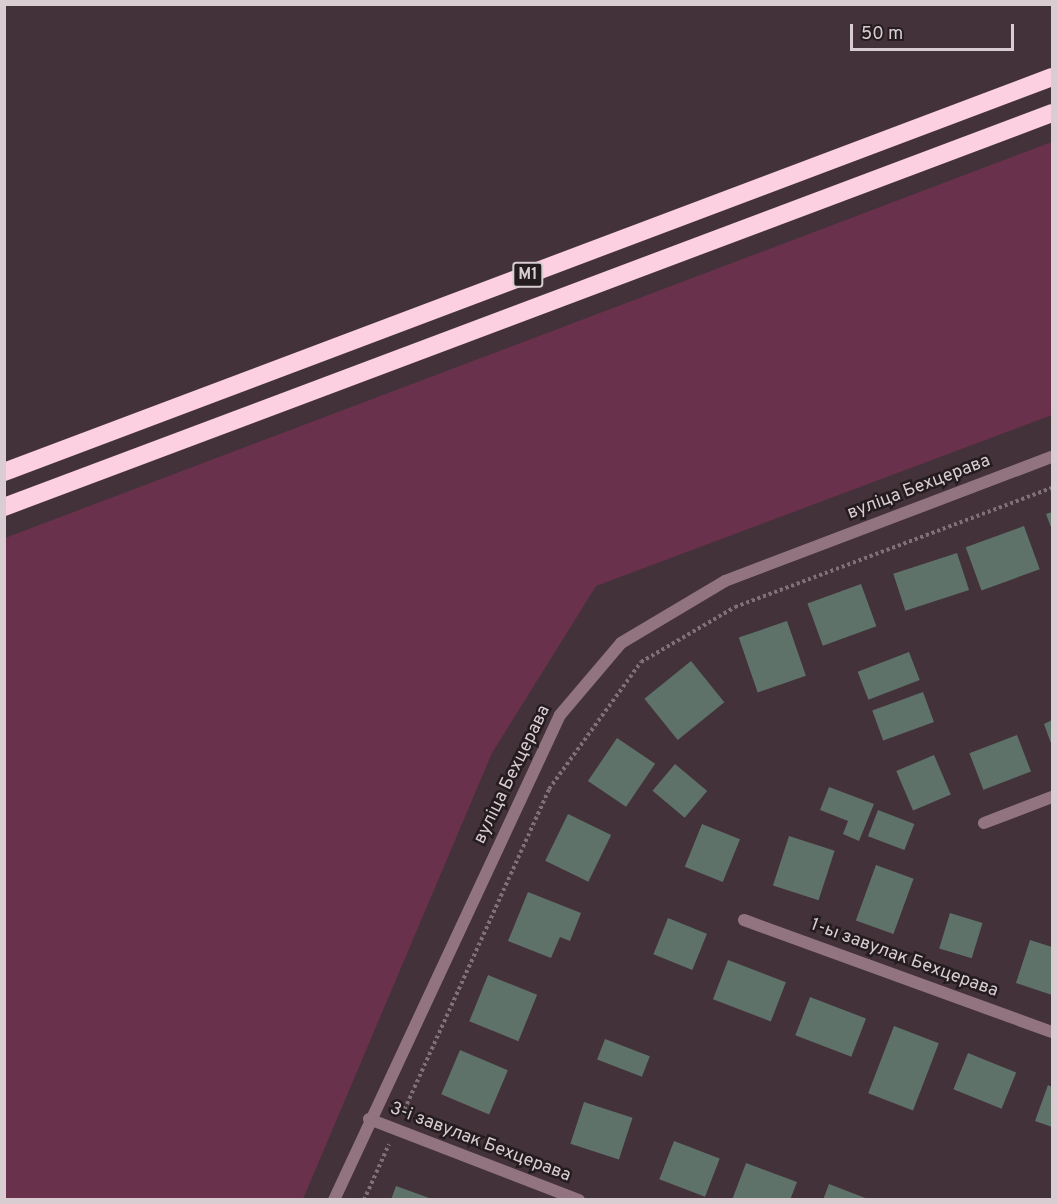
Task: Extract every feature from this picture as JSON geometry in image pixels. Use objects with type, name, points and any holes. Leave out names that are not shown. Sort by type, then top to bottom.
[{"type":"highway","name":"М1","points":[[4,472],[1053,77]]},
{"type":"highway","name":"М1","points":[[4,507],[1053,113]]},
{"type":"street","name":"вуліца Бехцерава","points":[[334,1200],[369,1119],[560,715],[621,643],[725,581],[1053,457]]},
{"type":"street","points":[[984,823],[1053,797]]},
{"type":"street","name":"1-ы завулак Бехцерава","points":[[744,920],[1053,1032]]},
{"type":"street","name":"3-і завулак Бехцерава","points":[[369,1119],[579,1200]]},
{"type":"path","points":[[364,1200],[549,789],[641,662],[735,607],[1053,488]]},
{"type":"shaded area","points":[[1052,142],[1052,415],[596,586],[492,753],[303,1199],[5,1199],[5,538]]},
{"type":"building","points":[[1052,512],[1052,530],[1046,514]]},
{"type":"building","points":[[1024,526],[1040,569],[981,590],[966,547]]},
{"type":"building","points":[[957,553],[969,590],[905,611],[893,574]]},
{"type":"building","points":[[861,584],[876,626],[823,646],[807,603]]},
{"type":"building","points":[[787,621],[806,676],[758,692],[739,638]]},
{"type":"building","points":[[909,652],[920,680],[868,700],[858,672]]},
{"type":"building","points":[[691,661],[724,702],[678,740],[644,699]]},
{"type":"building","points":[[923,692],[934,722],[883,741],[872,710]]},
{"type":"building","points":[[1052,720],[1052,746],[1044,724]]},
{"type":"building","points":[[1017,735],[1031,771],[983,790],[969,753]]},
{"type":"building","points":[[617,738],[655,764],[626,807],[588,781]]},
{"type":"building","points":[[934,755],[951,795],[913,811],[896,771]]},
{"type":"building","points":[[675,764],[707,791],[685,818],[653,791]]},
{"type":"building","points":[[829,787],[874,804],[859,841],[843,834],[848,821],[820,810]]},
{"type":"building","points":[[878,810],[914,824],[904,850],[868,836]]},
{"type":"building","points":[[568,814],[611,835],[588,882],[545,861]]},
{"type":"building","points":[[702,824],[740,839],[723,882],[685,867]]},
{"type":"building","points":[[789,836],[835,851],[819,900],[773,885]]},
{"type":"building","points":[[876,865],[914,879],[893,934],[856,920]]},
{"type":"building","points":[[528,892],[581,913],[570,941],[560,937],[551,958],[508,941]]},
{"type":"building","points":[[950,913],[983,923],[972,958],[939,948]]},
{"type":"building","points":[[668,918],[707,934],[692,970],[653,954]]},
{"type":"building","points":[[1030,940],[1052,947],[1052,995],[1016,983]]},
{"type":"building","points":[[728,960],[786,982],[771,1021],[713,999]]},
{"type":"building","points":[[488,975],[537,995],[518,1041],[469,1021]]},
{"type":"building","points":[[810,997],[866,1019],[851,1057],[795,1035]]},
{"type":"building","points":[[894,1026],[939,1043],[913,1110],[868,1093]]},
{"type":"building","points":[[605,1039],[650,1056],[642,1077],[597,1060]]},
{"type":"building","points":[[460,1050],[508,1070],[489,1115],[441,1094]]},
{"type":"building","points":[[968,1053],[1016,1072],[1002,1109],[953,1089]]},
{"type":"building","points":[[1048,1085],[1052,1087],[1052,1127],[1035,1121]]},
{"type":"building","points":[[584,1102],[633,1118],[619,1160],[570,1144]]},
{"type":"building","points":[[674,1141],[720,1159],[705,1197],[659,1179]]},
{"type":"building","points":[[746,1163],[797,1182],[790,1200],[732,1200]]},
{"type":"building","points":[[829,1184],[868,1199],[868,1200],[823,1200]]},
{"type":"building","points":[[396,1186],[432,1199],[432,1200],[391,1200]]}]
